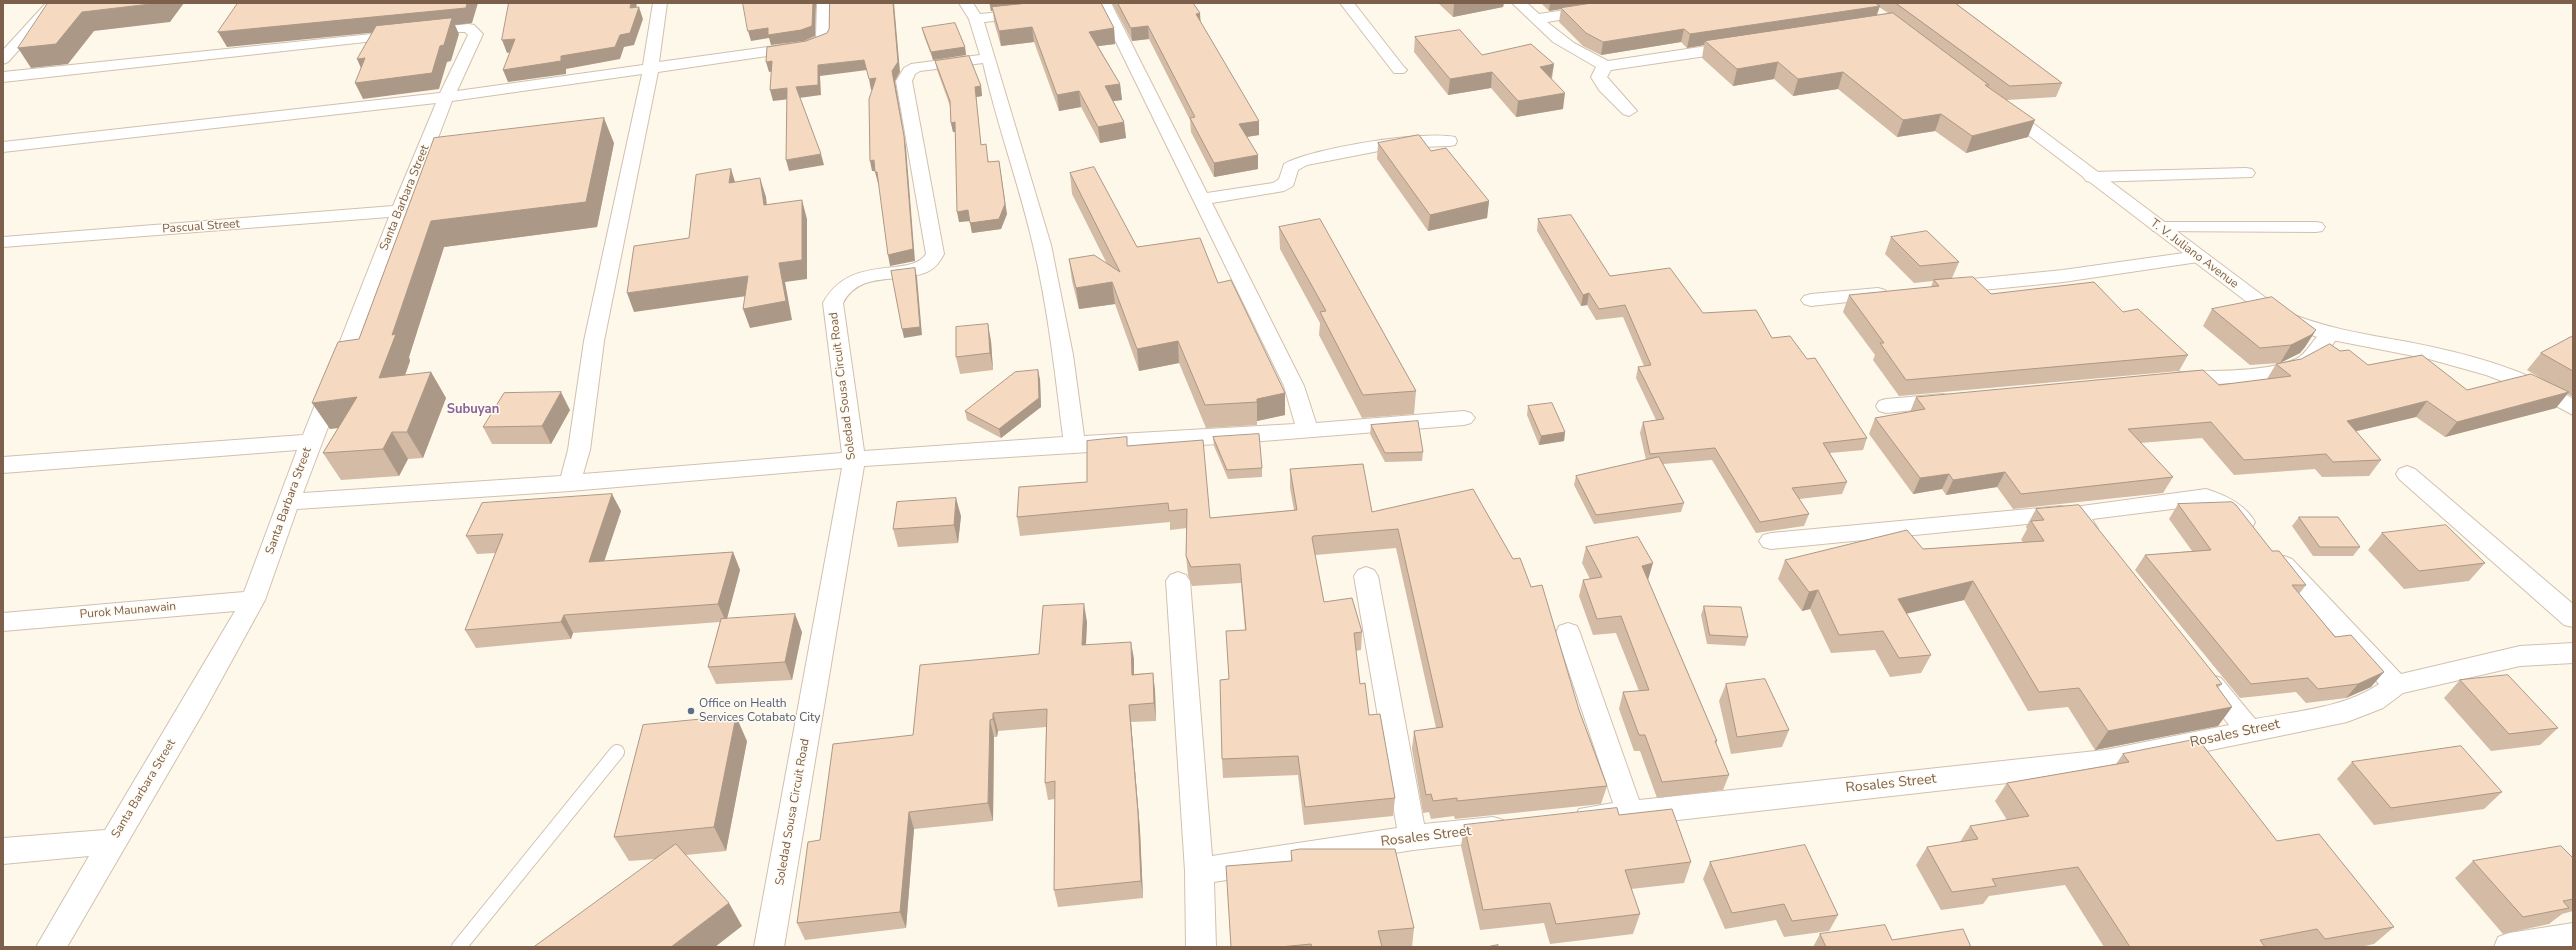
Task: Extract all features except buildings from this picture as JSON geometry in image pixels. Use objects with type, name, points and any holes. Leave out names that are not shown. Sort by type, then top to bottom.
[{"type":"street","points":[[3,59],[54,3]]},
{"type":"street","points":[[570,483],[579,450],[594,341],[646,99],[660,3]]},
{"type":"street","points":[[3,147],[446,97],[816,43],[823,39],[824,3]]},
{"type":"street","points":[[966,3],[976,19],[989,58],[1002,112],[1042,245],[1063,355],[1074,444]]},
{"type":"street","points":[[1347,3],[1399,70]]},
{"type":"street","points":[[1519,3],[1535,19],[1578,54],[1606,66]]},
{"type":"street","points":[[1535,19],[1639,3]]},
{"type":"street","points":[[1099,4],[1201,199],[1294,386],[1307,430]]},
{"type":"street","points":[[976,19],[1036,12]]},
{"type":"street","name":"Santa Barbara Street","points":[[3,77],[456,28],[473,30],[476,34],[474,41],[446,97],[400,211],[288,502],[253,600],[198,698],[51,947]]},
{"type":"street","points":[[1629,111],[1605,87],[1599,78],[1600,71],[1606,66],[1750,44]]},
{"type":"street","name":"Soledad Sousa Circuit Road","points":[[769,947],[854,459],[834,303],[836,296],[844,286],[857,279],[921,268],[930,262],[935,254],[904,80],[906,75],[916,67],[989,58]]},
{"type":"street","name":"T. V. Juliano Avenue","points":[[1993,101],[2275,314],[2294,323],[2329,335],[2448,356],[2510,377],[2573,408]]},
{"type":"street","points":[[1201,199],[1278,187],[1287,182],[1290,168],[1302,161],[1401,142],[1449,141]]},
{"type":"street","points":[[2092,177],[2246,173]]},
{"type":"street","name":"Pascual Street","points":[[3,242],[400,211]]},
{"type":"street","points":[[2159,227],[2316,227]]},
{"type":"street","points":[[1937,288],[2062,276],[2198,257]]},
{"type":"street","points":[[1811,300],[1898,292]]},
{"type":"street","points":[[2160,380],[2281,370],[2302,364],[2313,356],[2329,335]]},
{"type":"street","points":[[1886,406],[1964,399]]},
{"type":"street","points":[[288,502],[570,483],[854,459],[1307,430],[1464,418]]},
{"type":"street","points":[[3,465],[311,442]]},
{"type":"street","points":[[2407,474],[2573,618]]},
{"type":"street","points":[[1772,541],[2075,513],[2206,498],[2216,500],[2235,512],[2396,685]]},
{"type":"street","points":[[2075,513],[2098,544]]},
{"type":"street","points":[[1366,576],[1413,838]]},
{"type":"street","points":[[1178,581],[1199,871],[1201,947]]},
{"type":"street","name":"Purok Maunawain","points":[[3,622],[253,600]]},
{"type":"street","points":[[1568,633],[1630,813]]},
{"type":"street","name":"Rosales Street","points":[[1560,821],[2105,761],[2249,730],[2347,711],[2374,701],[2396,685],[2520,656],[2573,654]]},
{"type":"street","points":[[2200,670],[2249,730]]},
{"type":"street","name":"Rosales Street","points":[[1199,871],[1413,838],[1514,826]]},
{"type":"street","points":[[3,851],[112,842]]},
{"type":"street","points":[[2509,947],[2573,937]]},
{"type":"lane","points":[[459,947],[617,752]]},
{"type":"place","name":"Office on Health Services Cotabato City","points":[[691,711]]},
{"type":"district","name":"Subuyan","points":[[473,410]]}]
